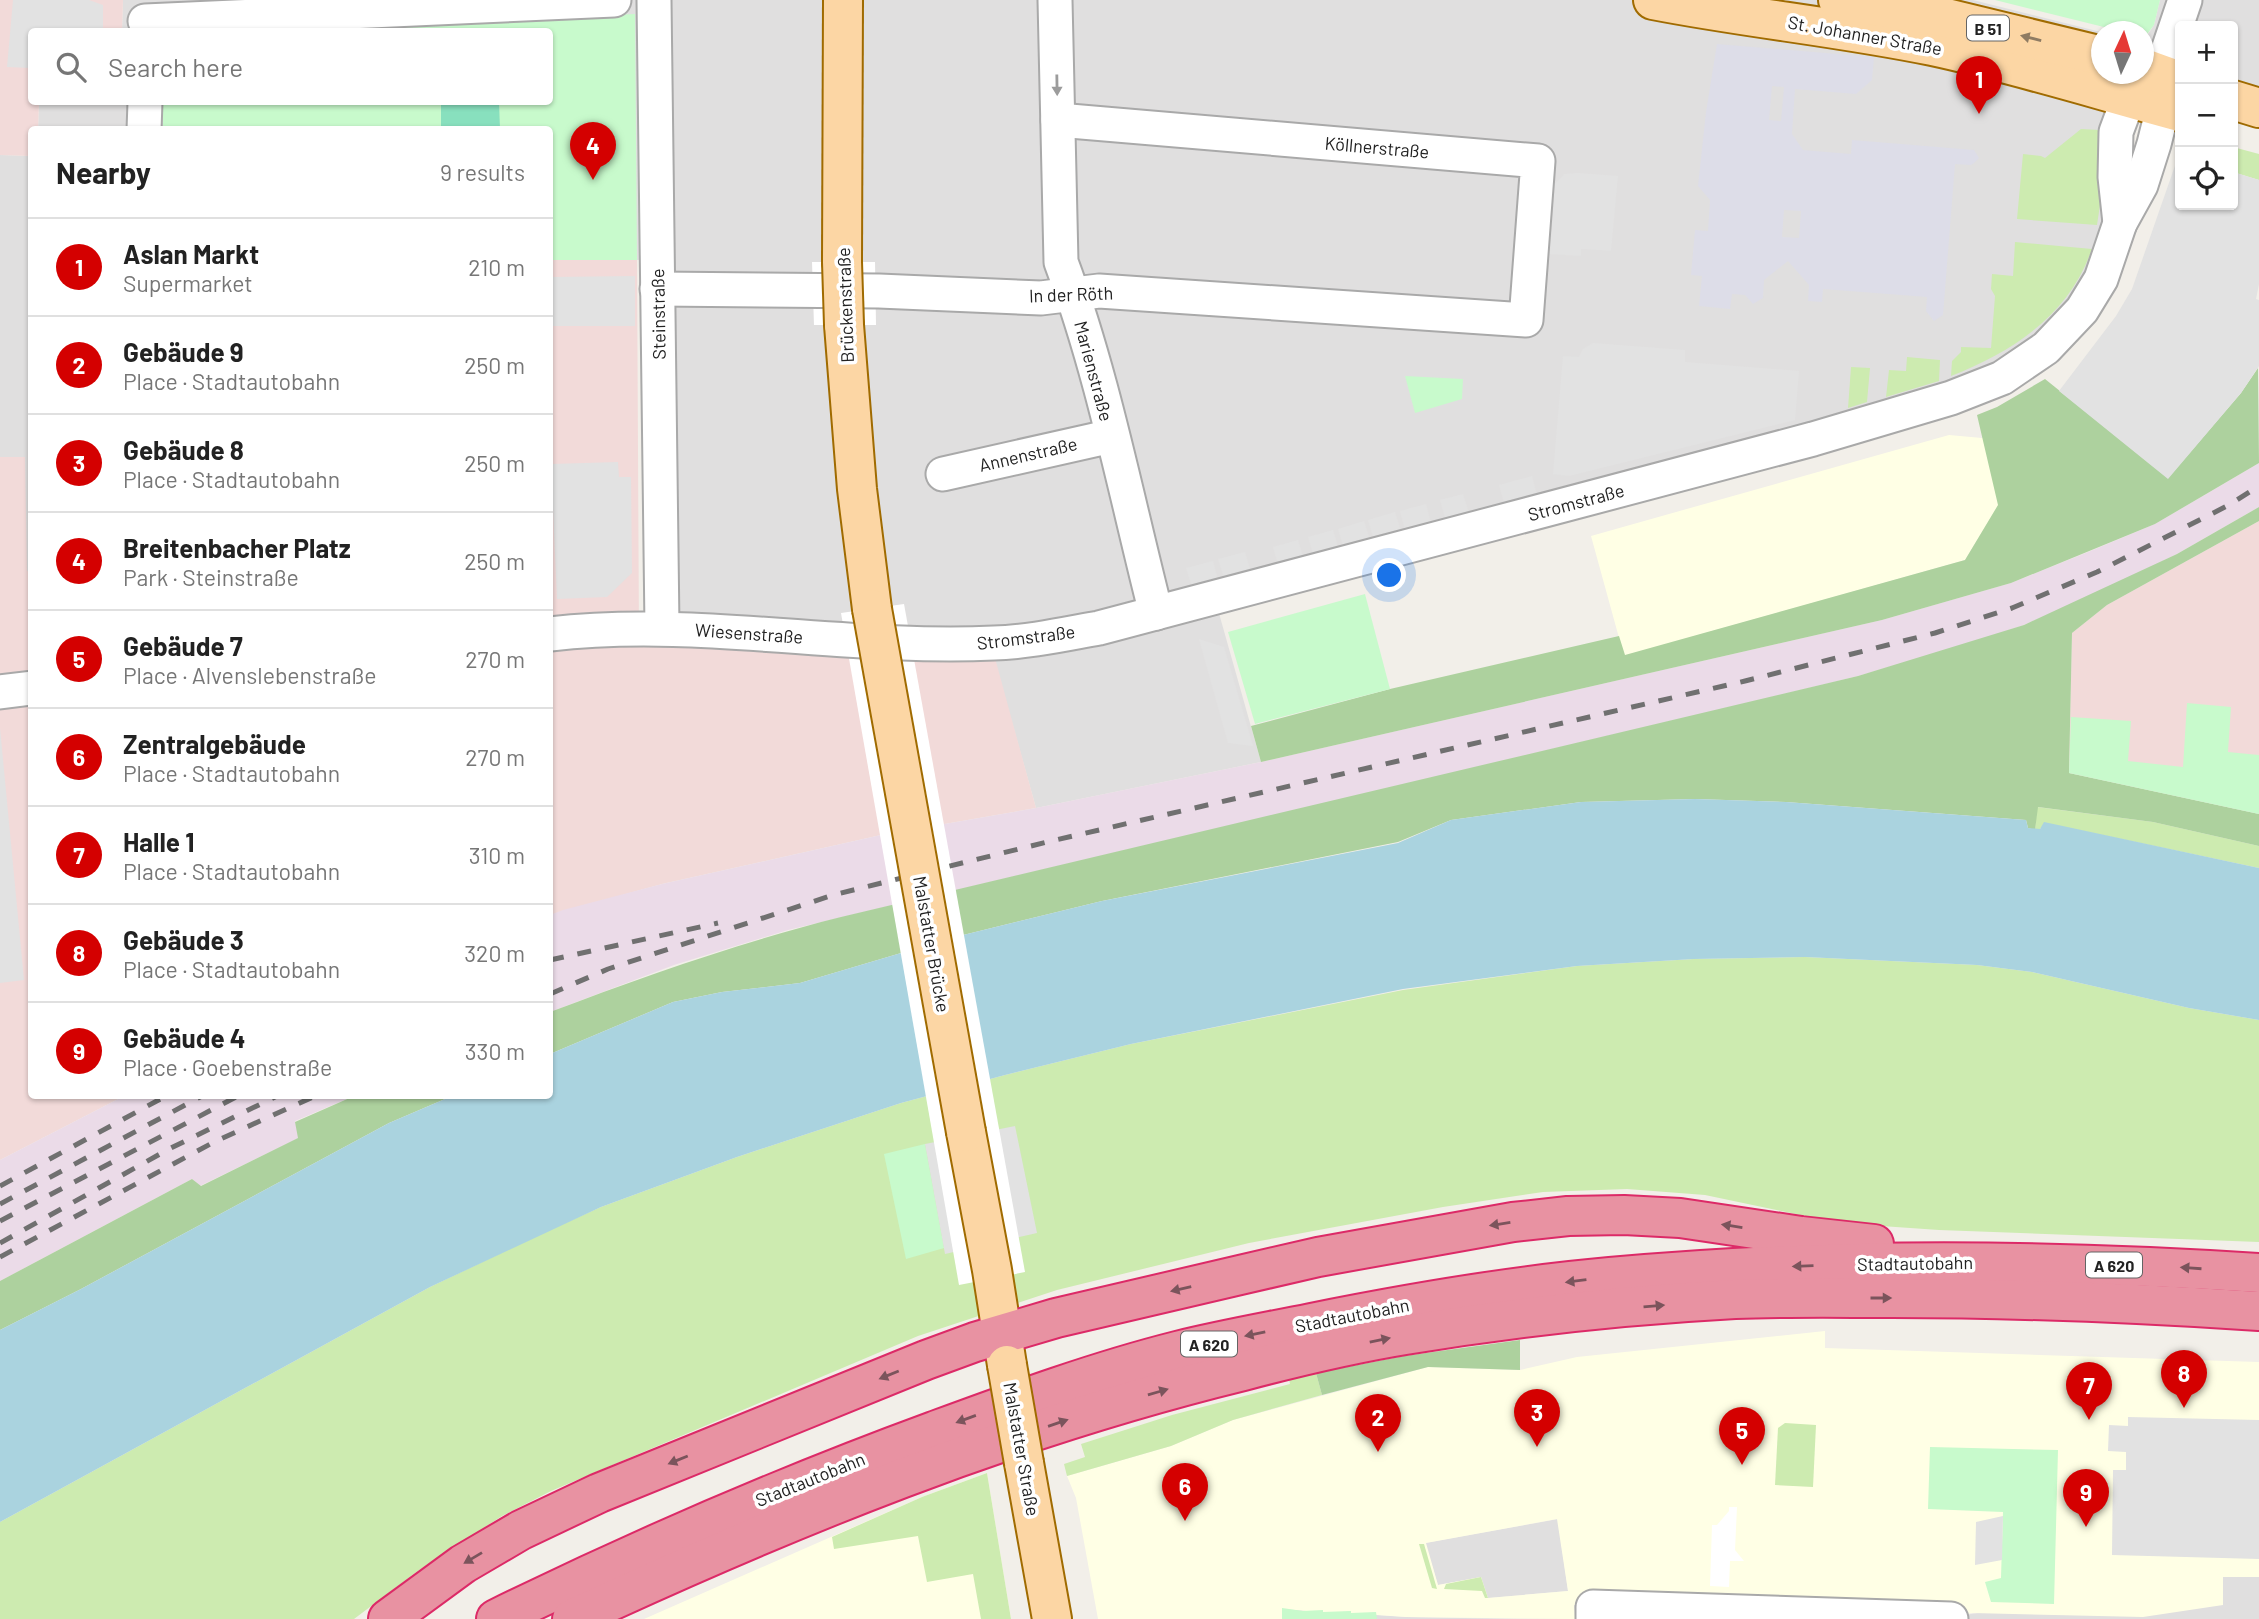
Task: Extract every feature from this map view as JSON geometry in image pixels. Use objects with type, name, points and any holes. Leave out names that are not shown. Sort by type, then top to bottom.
[{"type":"highway","points":[[388,1619],[463,1564],[521,1530],[599,1493],[926,1360],[1004,1350],[1056,1318],[1318,1257],[1461,1230],[1568,1216],[1624,1215],[1680,1218],[1869,1243],[1969,1262]]},
{"type":"highway","name":"Stadtautobahn","points":[[496,1619],[723,1514],[865,1456],[1082,1378],[1178,1351],[1396,1306],[1610,1277],[1731,1269],[1969,1262],[2103,1264],[2259,1273]]},
{"type":"highway","name":"Stadtautobahn","points":[[572,1619],[733,1545],[855,1494],[1093,1411],[1285,1360],[1402,1336],[1517,1319],[1736,1299],[1969,1298],[2259,1311]]},
{"type":"highway","points":[[621,1619],[767,1553],[817,1527],[855,1494]]},
{"type":"main road","name":"Brückenstraße","points":[[843,0],[844,325],[857,489],[872,608]]},
{"type":"main road","name":"B 51","points":[[1653,0],[1698,4]]},
{"type":"main road","name":"St. Johanner Straße","points":[[1838,0],[1942,17],[2091,53]]},
{"type":"main road","name":"St. Johanner Straße","points":[[1698,4],[2159,90]]},
{"type":"main road","points":[[2238,102],[2259,108]]},
{"type":"main road","points":[[2238,128],[2259,134]]},
{"type":"main road","name":"Malstatter Brücke","points":[[872,608],[993,1279]]},
{"type":"main road","name":"Malstatter Straße","points":[[993,1279],[1052,1619]]},
{"type":"street","points":[[147,17],[614,0]]},
{"type":"street","name":"Steinstraße","points":[[654,0],[662,627]]},
{"type":"street","name":"Marienstraße","points":[[1055,0],[1060,262],[1073,294],[1112,436],[1156,613]]},
{"type":"street","name":"Stromstraße","points":[[948,644],[1024,641],[1099,628],[1813,439],[1951,398],[2001,378],[2046,348],[2082,310],[2101,279],[2120,223],[2141,185],[2159,90],[2185,0]]},
{"type":"street","points":[[144,126],[145,105]]},
{"type":"street","name":"Köllnerstraße","points":[[1058,120],[1538,161],[1526,320]]},
{"type":"street","name":"In der Röth","points":[[657,289],[879,290],[1041,298],[1099,291],[1526,320]]},
{"type":"street","name":"Annenstraße","points":[[943,474],[1112,436]]},
{"type":"street","name":"Wiesenstraße","points":[[553,634],[588,629],[662,627],[948,644]]},
{"type":"street","points":[[0,692],[28,688]]},
{"type":"street","points":[[1593,1619],[1593,1607],[1945,1618]]},
{"type":"shaded area","points":[[0,0],[123,0],[122,28],[28,28],[28,105],[39,105],[38,126],[28,126],[28,156],[0,155]]},
{"type":"shaded area","points":[[13,0],[89,0],[103,5],[103,28],[28,28],[28,68],[7,67]]},
{"type":"shaded area","points":[[123,0],[1973,0],[2091,30],[2091,84],[2137,84],[2101,279],[2002,378],[1211,585],[1261,762],[1036,808],[997,669],[989,628],[839,624],[673,615],[673,260],[553,260],[553,126],[38,126],[39,105],[553,105],[553,28],[122,28]]},
{"type":"shaded area","points":[[2160,0],[2259,0],[2259,97],[2238,91],[2238,21],[2175,21],[2175,31],[2154,51],[2154,25]]},
{"type":"shaded area","points":[[1717,44],[1874,57],[1872,80],[1856,94],[1795,89],[1792,134],[1803,150],[1851,154],[1852,140],[1974,150],[1979,158],[1974,163],[1955,164],[1943,315],[1934,321],[1926,311],[1927,297],[1823,289],[1822,302],[1808,301],[1809,285],[1788,261],[1764,280],[1763,298],[1753,304],[1745,295],[1732,294],[1730,309],[1699,306],[1702,276],[1691,275],[1695,230],[1708,231],[1710,200],[1698,186]],"holes":[[[1772,86],[1784,87],[1781,121],[1769,120]],[[1784,210],[1801,211],[1799,238],[1782,237]]]},
{"type":"shaded area","points":[[0,155],[28,156],[28,572],[0,457]]},
{"type":"shaded area","points":[[2175,166],[2175,210],[2238,210],[2238,174],[2259,180],[2259,284],[2256,299],[2259,300],[2259,366],[2241,393],[2168,479],[2059,391],[2116,316],[2132,289]]},
{"type":"shaded area","points":[[1564,174],[1618,176],[1611,251],[1581,249],[1581,256],[1550,254],[1555,184]]},
{"type":"shaded area","points":[[553,260],[637,260],[639,639],[995,658],[1036,808],[881,835],[662,884],[553,914]]},
{"type":"shaded area","points":[[635,276],[635,326],[553,326],[553,277]]},
{"type":"shaded area","points":[[1593,343],[1685,350],[1685,362],[1799,371],[1795,420],[1569,476],[1553,474],[1563,356],[1579,357],[1583,349]]},
{"type":"shaded area","points":[[2013,429],[1998,506],[1965,560],[1624,656],[1591,536],[1949,435],[1982,438]]},
{"type":"shaded area","points":[[0,457],[25,457],[28,571],[28,1099],[118,1099],[0,1160]]},
{"type":"shaded area","points":[[618,462],[619,477],[631,477],[632,573],[607,597],[557,599],[553,464]]},
{"type":"shaded area","points":[[2259,463],[2259,507],[2177,554],[2105,589],[2024,625],[1971,643],[1858,676],[1764,699],[788,930],[674,965],[553,1011],[553,914],[563,910],[662,884],[881,835],[1036,808],[1261,762],[1882,620],[2011,583],[2155,524]]},
{"type":"shaded area","points":[[1532,476],[1541,511],[1509,520],[1499,485]]},
{"type":"shaded area","points":[[1463,494],[1474,529],[1450,535],[1440,500]]},
{"type":"shaded area","points":[[1426,504],[1435,539],[1409,546],[1400,511]]},
{"type":"shaded area","points":[[1395,512],[1406,547],[1378,554],[1368,520]]},
{"type":"shaded area","points":[[1364,521],[1375,555],[1348,562],[1338,529]]},
{"type":"shaded area","points":[[2259,521],[2259,814],[2069,773],[2072,633],[2107,605]]},
{"type":"shaded area","points":[[1333,530],[1343,563],[1318,570],[1308,537]]},
{"type":"shaded area","points":[[1298,540],[1308,573],[1282,579],[1273,547]]},
{"type":"shaded area","points":[[1245,552],[1255,586],[1229,593],[1218,559]]},
{"type":"shaded area","points":[[1213,561],[1222,595],[1197,602],[1186,568]]},
{"type":"shaded area","points":[[1199,639],[1224,647],[1253,746],[1228,743]]},
{"type":"shaded area","points":[[0,728],[24,980],[0,983]]},
{"type":"shaded area","points":[[118,1099],[347,1099],[295,1121],[299,1138],[200,1186],[192,1179],[0,1281],[0,1160]]},
{"type":"shaded area","points":[[1015,1126],[1037,1233],[945,1254],[925,1144]]},
{"type":"shaded area","points":[[1825,1331],[1825,1348],[2259,1362],[2259,1577],[2223,1577],[2223,1605],[2143,1617],[1972,1613],[1951,1617],[1574,1605],[1575,1619],[1406,1617],[1376,1615],[1376,1612],[1359,1614],[1351,1611],[1331,1613],[1282,1609],[1282,1619],[1098,1619],[1076,1498],[1067,1476],[1171,1446],[1233,1420],[1428,1367],[1520,1370],[1577,1357]],"holes":[[[1557,1519],[1568,1591],[1488,1598],[1481,1577],[1438,1585],[1426,1543]]]},
{"type":"shaded area","points":[[2128,1417],[2259,1420],[2259,1559],[2112,1555],[2113,1470],[2126,1470],[2126,1452],[2108,1451],[2109,1425],[2128,1426]]},
{"type":"shaded area","points":[[987,1473],[1011,1619],[644,1619],[922,1497]]},
{"type":"shaded area","points":[[2003,1516],[2002,1560],[1975,1565],[1976,1522]]},
{"type":"shaded area","points":[[1558,1519],[1568,1591],[1488,1598],[1481,1577],[1438,1585],[1425,1543]]},
{"type":"shaded area","points":[[2223,1577],[2259,1577],[2259,1619],[1575,1619],[1574,1605],[1951,1617]]},
{"type":"shaded area","points":[[1282,1608],[1406,1617],[1518,1619],[1282,1619]]},
{"type":"green space","points":[[1995,0],[2160,0],[2154,25],[2154,21],[2091,21],[2091,24]]},
{"type":"green space","points":[[635,14],[637,260],[553,260],[553,126],[163,126],[163,105],[553,105],[553,28],[311,28]]},
{"type":"green space","points":[[441,105],[499,105],[500,126],[441,126]]},
{"type":"green space","points":[[2081,129],[2100,130],[2100,205],[2097,225],[2017,219],[2023,154],[2045,158]]},
{"type":"green space","points":[[2238,148],[2259,154],[2259,180],[2238,174]]},
{"type":"green space","points":[[2015,242],[2092,249],[2082,272],[2054,312],[2017,342],[1951,376],[1952,361],[1961,352],[1961,347],[1991,348],[1995,296],[1991,289],[1992,274],[2013,276]]},
{"type":"green space","points":[[1907,357],[1940,360],[1939,381],[1886,397],[1889,370],[1906,371]]},
{"type":"green space","points":[[1851,367],[1870,368],[1867,402],[1848,408]]},
{"type":"green space","points":[[2258,368],[2259,463],[2155,524],[2011,583],[1882,620],[1261,762],[1251,726],[1390,689],[1619,636],[1625,655],[1965,560],[1998,505],[1977,415],[1997,407],[2045,379],[2168,478],[2241,393]]},
{"type":"green space","points":[[1405,376],[1463,379],[1462,399],[1415,413]]},
{"type":"green space","points":[[2259,507],[2259,521],[2107,605],[2072,633],[2069,773],[2259,814],[2259,846],[2153,822],[2038,807],[2035,830],[2028,828],[2026,820],[1786,802],[1695,799],[1581,802],[1451,820],[1398,842],[1102,901],[955,937],[800,983],[722,992],[673,1002],[553,1053],[553,1011],[730,949],[841,917],[1858,676],[2024,625],[2177,554]]},
{"type":"green space","points":[[1365,594],[1390,689],[1255,724],[1228,632]]},
{"type":"green space","points":[[2187,703],[2231,707],[2228,752],[2259,755],[2259,814],[2069,773],[2071,717],[2131,721],[2128,761],[2183,767]]},
{"type":"green space","points":[[2037,807],[2153,822],[2259,846],[2259,868],[2045,823],[2035,830]]},
{"type":"green space","points":[[1805,957],[1977,965],[2032,972],[2189,1008],[2259,1020],[2259,1242],[1939,1230],[1838,1223],[1705,1195],[1627,1189],[1543,1192],[1443,1207],[1249,1243],[1057,1290],[918,1336],[551,1491],[502,1516],[419,1570],[354,1619],[0,1619],[0,1522],[430,1287],[601,1207],[737,1157],[901,1103],[1005,1075],[1131,1044],[1403,990],[1577,966],[1694,959]]},
{"type":"green space","points":[[347,1099],[445,1099],[389,1123],[0,1330],[0,1281],[192,1179],[201,1186],[298,1138],[295,1122]]},
{"type":"green space","points":[[925,1144],[944,1248],[906,1259],[884,1154]]},
{"type":"green space","points":[[1520,1340],[1520,1370],[1428,1367],[1322,1395],[1316,1373],[1404,1356]]},
{"type":"green space","points":[[1316,1373],[1322,1395],[1233,1420],[1171,1446],[1067,1476],[1064,1464],[1085,1457],[1081,1444],[1172,1415],[1290,1384],[1289,1379]]},
{"type":"green space","points":[[1785,1423],[1816,1425],[1813,1487],[1775,1485],[1778,1428]]},
{"type":"green space","points":[[1930,1447],[2058,1450],[2054,1604],[1991,1602],[1985,1582],[2001,1578],[2003,1512],[1928,1509]]},
{"type":"green space","points":[[987,1473],[1011,1619],[981,1619],[973,1574],[927,1582],[918,1536],[834,1549],[832,1537],[922,1497]]},
{"type":"green space","points":[[1419,1544],[1424,1544],[1437,1589],[1432,1588]]},
{"type":"green space","points":[[1481,1577],[1488,1598],[1485,1598],[1482,1591],[1444,1589],[1446,1584]]},
{"type":"green space","points":[[1282,1608],[1323,1612],[1376,1612],[1377,1619],[1282,1619]]},
{"type":"water","points":[[1695,799],[1786,802],[2026,820],[2028,828],[2040,829],[2044,822],[2259,868],[2259,1020],[2189,1008],[2032,972],[1977,965],[1805,957],[1694,959],[1577,966],[1403,989],[1131,1044],[901,1103],[737,1157],[601,1207],[430,1287],[0,1522],[0,1330],[389,1123],[445,1099],[553,1099],[553,1053],[673,1002],[722,992],[800,983],[955,937],[1102,901],[1398,843],[1451,820],[1581,802]]},
{"type":"pier","points":[[812,262],[875,262],[876,325],[814,325]]},
{"type":"pier","points":[[904,604],[1025,1272],[959,1285],[841,613]]},
{"type":"pier","points":[[1729,1507],[1737,1507],[1735,1550],[1744,1561],[1730,1561],[1729,1587],[1710,1586],[1712,1525],[1717,1525],[1729,1511]]},
{"type":"railway","points":[[553,993],[608,969],[833,895],[1047,842],[1745,681],[1935,633],[2012,608],[2097,572],[2229,505],[2259,486]]},
{"type":"railway","points":[[553,959],[718,923]]},
{"type":"railway","points":[[0,1186],[160,1099]]},
{"type":"railway","points":[[0,1204],[196,1099]]},
{"type":"railway","points":[[0,1221],[232,1099]]},
{"type":"railway","points":[[0,1243],[169,1149],[271,1099]]},
{"type":"railway","points":[[0,1257],[214,1142],[308,1099]]},
{"type":"place","name":"Aslan Markt","points":[[1979,114]]},
{"type":"place","name":"Breitenbacher Platz","points":[[593,180]]},
{"type":"place","name":"Gebäude 3","points":[[2184,1408]]},
{"type":"place","name":"Halle 1","points":[[2089,1420]]},
{"type":"place","name":"Gebäude 8","points":[[1537,1447]]},
{"type":"place","name":"Gebäude 9","points":[[1378,1452]]},
{"type":"place","name":"Gebäude 7","points":[[1742,1465]]},
{"type":"place","name":"Zentralgebäude","points":[[1185,1521]]},
{"type":"place","name":"Gebäude 4","points":[[2086,1527]]}]
